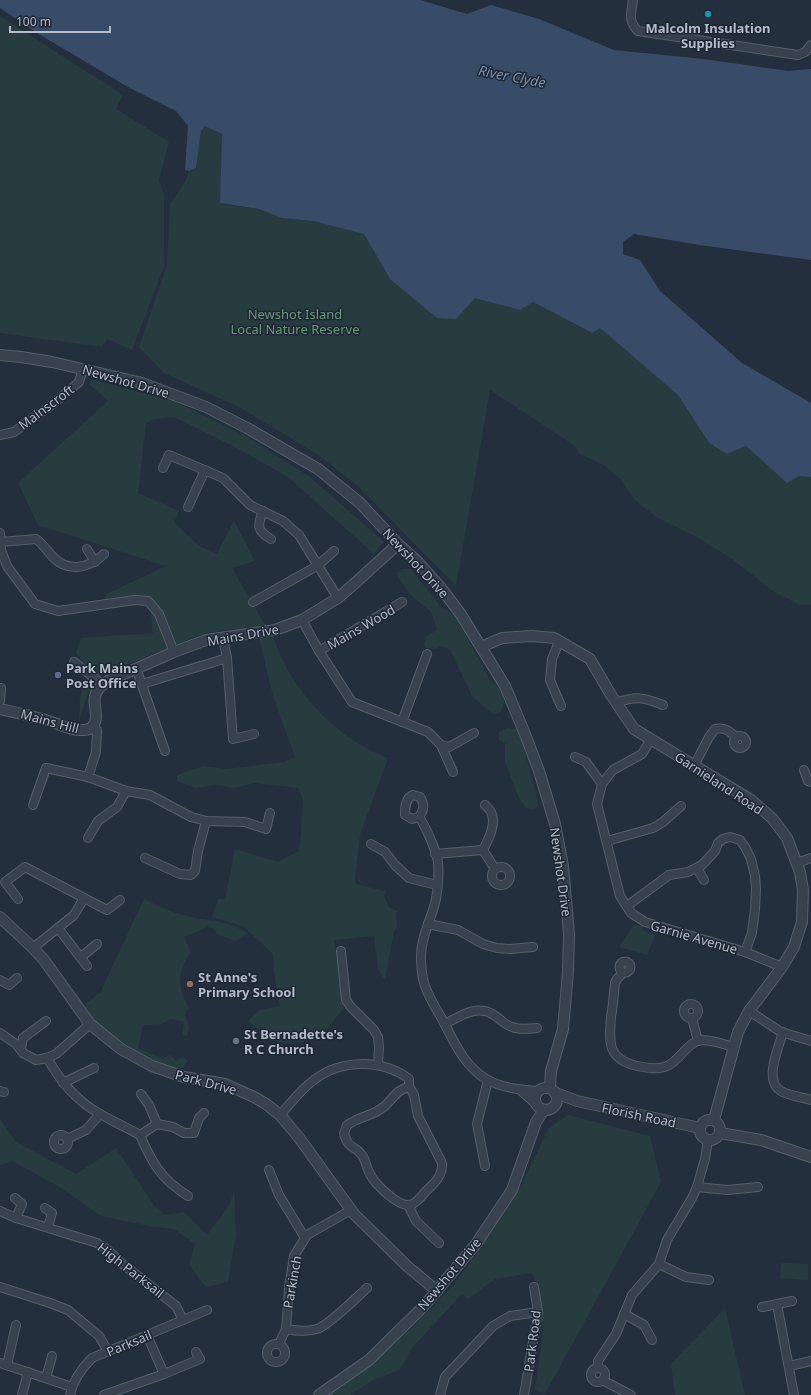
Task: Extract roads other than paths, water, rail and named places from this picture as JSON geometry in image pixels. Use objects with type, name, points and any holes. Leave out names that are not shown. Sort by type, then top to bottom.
[{"type":"street","points":[[633,0],[630,19],[638,32],[798,55],[805,52],[811,45]]},
{"type":"street","name":"Newshot Drive","points":[[0,355],[31,358],[83,368],[135,381],[169,392],[206,407],[248,428],[318,469],[360,503],[398,544],[417,561],[441,588],[460,613],[505,686],[539,771],[555,824],[563,866],[569,934],[568,972],[562,1029],[551,1070],[549,1092],[536,1095],[535,1100],[539,1107],[536,1122],[512,1190],[476,1244],[437,1292],[369,1360],[319,1395]]},
{"type":"street","name":"Mainscroft","points":[[0,435],[14,432],[53,404],[79,382],[83,368]]},
{"type":"street","points":[[163,468],[168,455],[205,470],[223,478],[250,505],[283,521],[299,535],[338,598]]},
{"type":"street","points":[[188,507],[205,470]]},
{"type":"street","points":[[263,511],[259,522],[259,530],[272,539]]},
{"type":"street","points":[[0,533],[1,550],[7,566],[35,604],[58,611],[129,600],[148,601],[159,614],[174,652]]},
{"type":"street","points":[[1,542],[36,538],[54,558],[62,564],[71,567],[84,567],[95,562],[104,554]]},
{"type":"street","name":"Mains Drive","points":[[102,684],[136,668],[206,640],[275,630],[302,620],[338,598],[398,544]]},
{"type":"street","points":[[87,549],[95,562]]},
{"type":"street","points":[[253,602],[317,566],[334,551]]},
{"type":"street","name":"Mains Wood","points":[[319,651],[402,602]]},
{"type":"street","name":"Mains Wood","points":[[302,620],[319,651],[352,702],[428,732],[441,745]]},
{"type":"street","name":"Garnieland Road","points":[[481,647],[502,638],[532,636],[554,638],[590,659],[616,703],[634,729],[751,800],[772,818],[787,838],[797,863],[803,890],[802,922],[794,947],[782,967],[749,1011],[738,1032],[714,1120]]},
{"type":"street","points":[[223,638],[227,658],[233,739],[254,734]]},
{"type":"street","points":[[559,642],[552,659],[550,680],[562,706]]},
{"type":"street","points":[[402,722],[427,654]]},
{"type":"street","points":[[142,684],[227,658]]},
{"type":"street","points":[[74,662],[102,684],[97,689],[94,697],[96,752],[88,776]]},
{"type":"street","points":[[136,668],[164,751]]},
{"type":"street","points":[[0,701],[1,688]]},
{"type":"street","points":[[616,703],[630,698],[641,698],[664,705]]},
{"type":"street","name":"Mains Hill","points":[[0,709],[43,719],[82,731],[88,730],[94,724]]},
{"type":"street","points":[[694,766],[709,737],[715,729],[721,728],[728,730],[736,737]]},
{"type":"street","points":[[441,745],[449,747],[474,733]]},
{"type":"street","name":"Garnie Avenue","points":[[651,739],[642,754],[613,770],[602,784],[597,804],[620,896],[631,913],[645,922],[745,952],[782,967]]},
{"type":"street","points":[[441,745],[453,772]]},
{"type":"street","points":[[575,757],[586,762],[602,784]]},
{"type":"street","points":[[33,805],[46,768],[88,776],[126,791],[150,795],[185,814],[206,821],[245,822],[266,829],[270,813]]},
{"type":"street","points":[[804,770],[808,781],[811,782]]},
{"type":"street","points":[[88,838],[98,821],[117,807],[126,791]]},
{"type":"street","points":[[483,850],[490,836],[493,823],[492,812],[485,805]]},
{"type":"street","points":[[607,840],[653,828],[663,822],[681,806]]},
{"type":"street","points":[[419,817],[426,826],[438,861],[436,900],[422,948],[422,974],[429,996],[464,1059],[474,1070],[488,1080],[498,1084],[520,1090],[549,1092],[556,1105],[553,1109],[539,1107],[520,1090]]},
{"type":"street","points":[[145,858],[180,874],[191,875],[195,871],[198,851],[206,821]]},
{"type":"street","name":"Garnie Avenue","points":[[627,906],[669,875],[688,872],[702,865],[714,851],[718,843],[723,839],[730,838],[740,840],[746,847],[750,859],[756,895],[752,933],[745,952]]},
{"type":"street","points":[[371,844],[385,852],[395,865],[409,878],[437,885]]},
{"type":"street","points":[[435,854],[483,850]]},
{"type":"street","points":[[483,850],[495,869]]},
{"type":"street","points":[[797,863],[811,858]]},
{"type":"street","points":[[18,899],[5,882],[25,867],[107,910],[120,900]]},
{"type":"street","points":[[697,868],[704,880]]},
{"type":"street","points":[[33,948],[74,915],[84,898]]},
{"type":"street","name":"Park Drive","points":[[0,917],[33,948],[90,1024],[121,1049],[152,1066],[184,1077],[225,1084],[254,1097],[280,1115],[300,1139],[351,1210],[407,1266],[437,1292]]},
{"type":"street","points":[[428,924],[458,930],[483,944],[497,948],[510,949],[533,947]]},
{"type":"street","points":[[58,928],[87,966]]},
{"type":"street","points":[[81,957],[97,944]]},
{"type":"street","points":[[341,951],[346,1000],[374,1030],[378,1037],[378,1065]]},
{"type":"street","points":[[623,973],[615,983],[609,1038],[614,1053],[620,1059],[627,1063],[647,1068],[666,1067],[673,1063],[691,1045],[698,1041],[708,1041],[733,1047]]},
{"type":"street","points":[[0,980],[9,985],[17,978]]},
{"type":"street","points":[[445,1024],[468,1012],[481,1010],[492,1013],[504,1023],[512,1027],[521,1029],[537,1028]]},
{"type":"street","points":[[749,1011],[783,1032],[811,1041]]},
{"type":"street","points":[[692,1018],[698,1041]]},
{"type":"street","points":[[20,1048],[23,1038],[46,1021]]},
{"type":"street","points":[[0,1033],[20,1048],[23,1053],[36,1060],[47,1058],[56,1054],[90,1024]]},
{"type":"street","points":[[783,1032],[772,1070],[772,1081],[780,1091],[811,1100]]},
{"type":"street","points":[[47,1058],[63,1083],[78,1098],[100,1114],[140,1135],[151,1160],[158,1170],[175,1188],[188,1196]]},
{"type":"street","points":[[280,1115],[314,1079],[333,1069],[367,1064],[378,1065],[400,1072],[409,1079],[409,1086],[414,1095],[418,1116],[442,1163],[443,1170],[435,1182],[415,1202],[408,1205],[399,1203],[375,1181],[369,1174],[362,1154],[347,1143],[344,1134],[348,1125],[376,1112],[385,1106],[398,1092],[409,1086]]},
{"type":"street","points":[[63,1083],[94,1068]]},
{"type":"street","points":[[485,1166],[477,1124],[488,1080]]},
{"type":"street","name":"Florish Road","points":[[549,1092],[578,1101],[700,1128]]},
{"type":"street","points":[[141,1094],[149,1105],[157,1124]]},
{"type":"street","points":[[140,1135],[157,1124],[173,1127],[184,1133],[194,1133],[199,1118],[204,1113]]},
{"type":"street","points":[[67,1139],[86,1130],[100,1114]]},
{"type":"street","points":[[714,1120],[720,1127],[720,1133],[714,1140],[708,1140],[701,1134],[700,1128],[706,1121],[714,1120]]},
{"type":"street","points":[[720,1133],[761,1140],[811,1157]]},
{"type":"street","points":[[631,1395],[602,1380],[604,1373],[598,1368],[598,1361],[616,1334],[632,1296],[659,1264],[666,1240],[697,1187],[706,1159],[708,1140]]},
{"type":"street","name":"Parkinch","points":[[269,1170],[279,1195],[305,1238]]},
{"type":"street","points":[[697,1187],[727,1190],[758,1187]]},
{"type":"street","points":[[15,1198],[22,1204],[16,1218]]},
{"type":"street","points":[[408,1205],[416,1221],[439,1243]]},
{"type":"street","points":[[45,1208],[52,1214],[48,1227]]},
{"type":"street","name":"Parkinch","points":[[279,1344],[286,1329],[289,1288],[294,1256],[307,1235],[351,1210]]},
{"type":"street","name":"High Parksail","points":[[0,1211],[16,1218],[97,1243],[109,1251],[120,1262],[176,1306],[183,1320]]},
{"type":"street","points":[[659,1264],[686,1276],[709,1280]]},
{"type":"street","points":[[0,1287],[68,1310],[99,1336],[108,1351]]},
{"type":"street","points":[[286,1329],[297,1332],[318,1329],[337,1315],[368,1288]]},
{"type":"street","name":"Park Road","points":[[524,1395],[538,1312],[534,1288]]},
{"type":"street","points":[[762,1307],[792,1301]]},
{"type":"street","points":[[777,1304],[794,1395]]},
{"type":"street","name":"Parksail","points":[[70,1395],[72,1386],[81,1368],[92,1358],[207,1310]]},
{"type":"street","points":[[440,1395],[445,1377],[493,1326],[510,1316],[538,1312]]},
{"type":"street","points":[[624,1314],[644,1325],[652,1340]]},
{"type":"street","points":[[16,1325],[3,1364],[72,1386]]},
{"type":"street","points":[[147,1335],[164,1374]]},
{"type":"street","points":[[104,1395],[164,1374],[200,1359],[196,1352]]},
{"type":"street","points":[[46,1378],[52,1356]]},
{"type":"street","points":[[789,1366],[811,1361]]},
{"type":"street","points":[[22,1395],[28,1372]]},
{"type":"water","name":"River Clyde","points":[[0,0],[420,0],[467,14],[491,5],[539,19],[614,50],[703,59],[788,71],[811,69],[811,260],[700,245],[634,234],[623,242],[623,254],[640,260],[660,291],[742,363],[811,403],[811,477],[799,476],[787,483],[746,446],[727,454],[709,443],[678,395],[600,328],[592,333],[533,302],[520,310],[475,298],[456,319],[437,318],[390,279],[364,234],[313,221],[282,218],[259,209],[220,203],[222,134],[205,126],[201,131],[196,168],[189,171],[185,170],[188,126],[176,111],[128,87],[37,33],[0,8]]},
{"type":"place","name":"Malcolm Insulation Supplies","points":[[708,14]]},
{"type":"place","name":"Park Mains Post Office","points":[[58,675]]},
{"type":"place","name":"St Anne's Primary School","points":[[190,984]]},
{"type":"place","name":"St Bernadette's R C Church","points":[[236,1041]]},
{"type":"park label","name":"Newshot Island Local Nature Reserve","points":[[295,322]]}]
